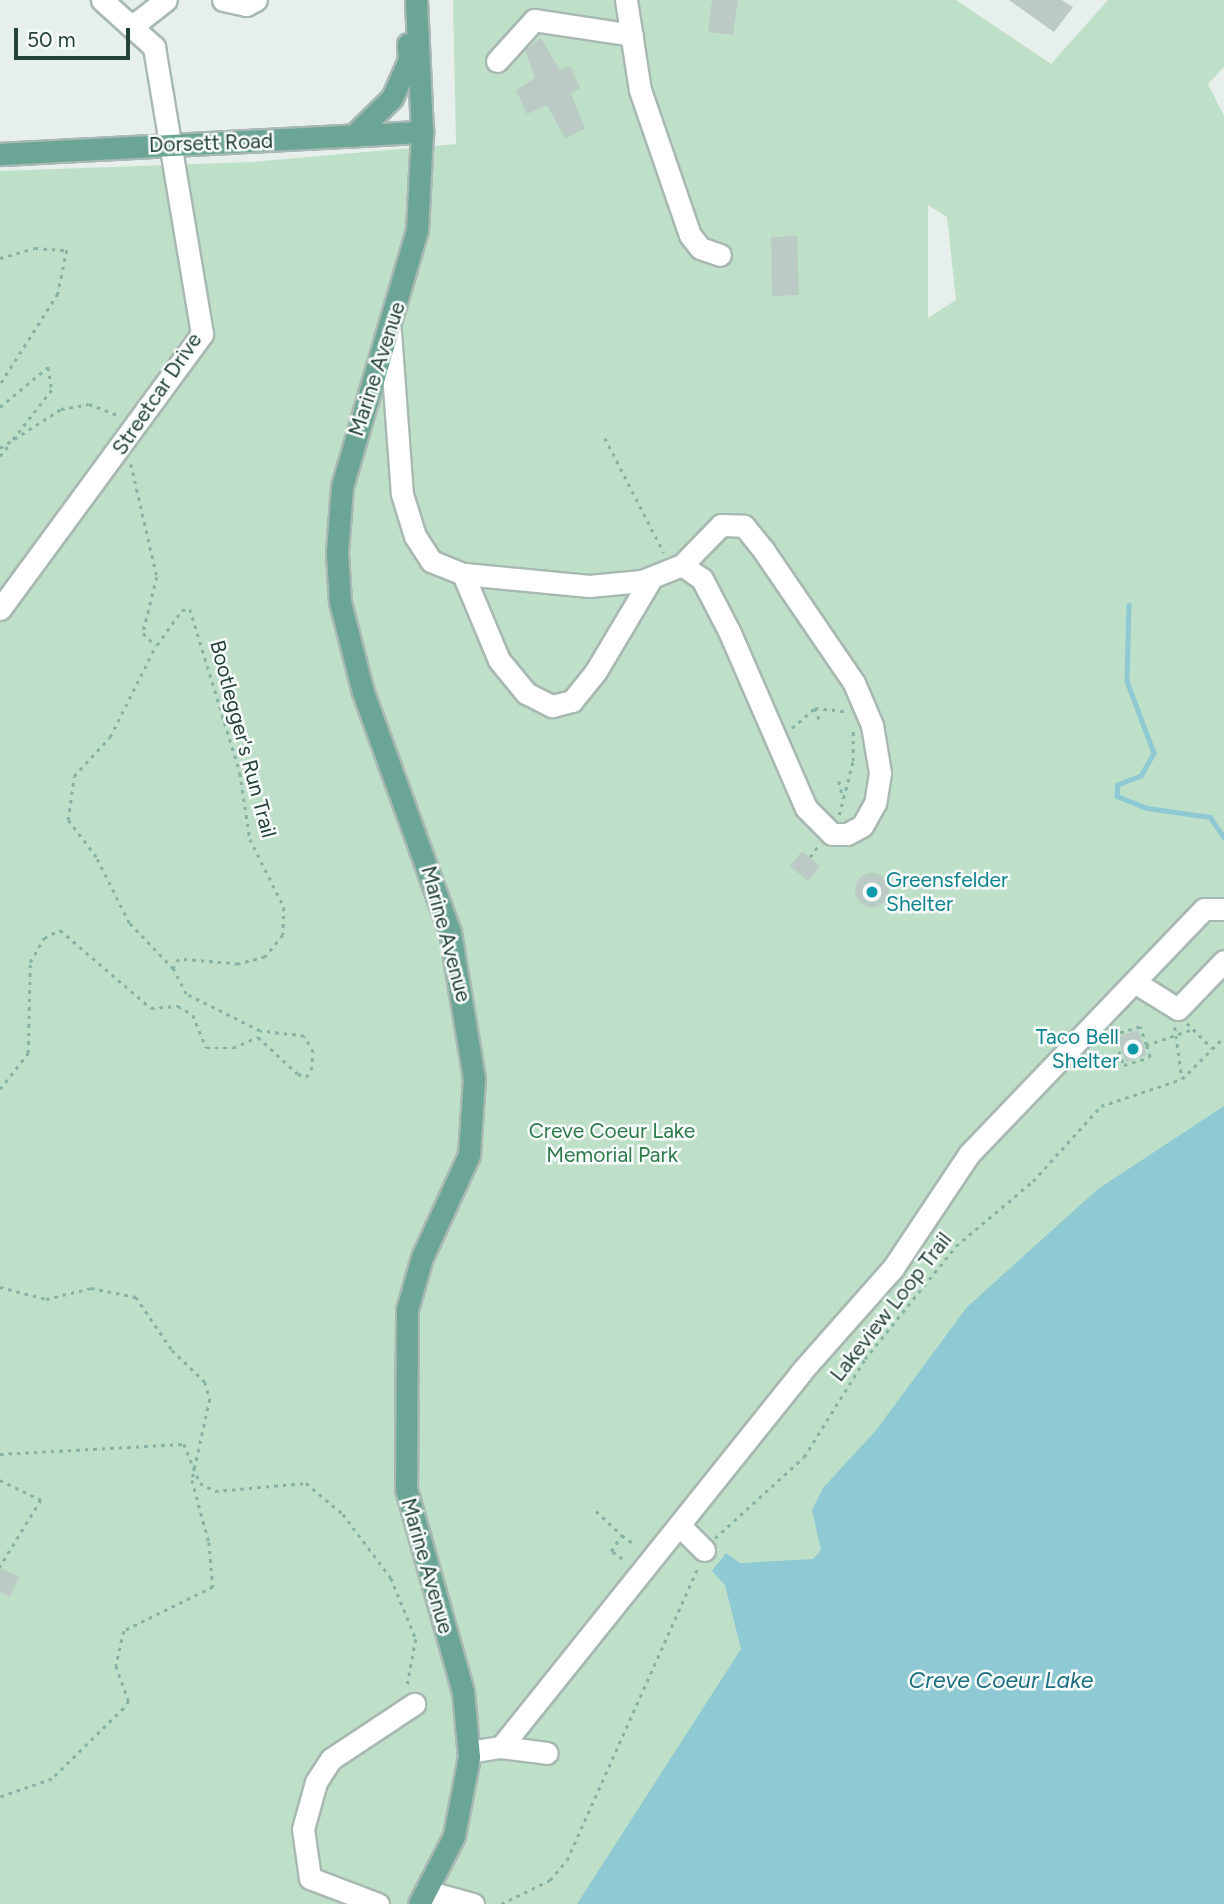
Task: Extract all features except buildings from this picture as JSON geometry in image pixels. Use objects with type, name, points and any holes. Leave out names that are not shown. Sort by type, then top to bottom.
[{"type":"main road","points":[[353,136],[392,98],[403,77],[408,60],[406,0]]},
{"type":"main road","name":"Marine Avenue","points":[[416,0],[422,132],[417,230],[390,332],[342,486],[337,553],[341,602],[363,692],[450,932],[474,1078],[469,1155],[422,1256],[407,1310],[404,1457],[413,1531],[463,1692],[469,1752],[462,1813],[422,1897]]},
{"type":"main road","name":"Dorsett Road","points":[[0,154],[422,132]]},
{"type":"street","name":"Streetcar Drive","points":[[0,609],[128,441],[202,334],[154,47],[135,24],[102,0]]},
{"type":"street","points":[[135,24],[166,0]]},
{"type":"street","points":[[223,0],[246,5],[256,0]]},
{"type":"street","points":[[626,0],[640,90],[690,235],[700,248],[720,255]]},
{"type":"street","points":[[497,61],[534,20],[632,35]]},
{"type":"street","points":[[390,332],[402,494],[415,536],[431,561],[463,574],[589,586],[652,577],[677,567],[722,525],[744,526],[854,683],[872,725],[880,773],[863,827],[838,832],[806,808],[702,579],[677,567]]},
{"type":"street","points":[[463,574],[499,660],[526,693],[552,706],[572,701],[596,671],[652,577]]},
{"type":"street","points":[[501,1747],[801,1371],[894,1268],[969,1154],[1136,983],[1204,909],[1213,904],[1224,909]]},
{"type":"street","points":[[1136,983],[1178,1009],[1224,961]]},
{"type":"street","points":[[680,1526],[704,1550]]},
{"type":"street","points":[[378,1904],[310,1878],[303,1829],[316,1782],[331,1759],[412,1705]]},
{"type":"street","points":[[469,1752],[501,1747],[547,1753]]},
{"type":"street","points":[[422,1897],[473,1904]]},
{"type":"path","points":[[0,258],[35,248],[67,250],[58,295],[0,385]]},
{"type":"path","points":[[0,407],[48,367],[52,390],[0,456]]},
{"type":"path","points":[[0,448],[61,409],[89,404],[117,411],[128,441],[157,577],[143,633],[156,645],[110,737],[74,776],[68,820],[96,857],[129,923],[173,970],[186,994],[208,1010],[260,1031],[304,1036],[313,1052],[306,1077],[258,1037],[233,1048],[206,1048],[193,1015],[178,1006],[151,1008],[61,930],[44,938],[30,962],[28,1053],[0,1089]]},
{"type":"path","points":[[606,438],[677,567]]},
{"type":"path","name":"Bootlegger's Run Trail","points":[[156,645],[182,610],[190,609],[240,773],[250,839],[284,907],[283,935],[265,957],[238,964],[179,959],[173,970]]},
{"type":"path","points":[[792,734],[801,714],[815,708],[848,711],[852,720],[853,761],[838,832],[810,857]]},
{"type":"path","points":[[815,708],[819,719]]},
{"type":"path","points":[[838,832],[844,802],[839,780]]},
{"type":"path","points":[[1178,1009],[1213,1049]]},
{"type":"path","points":[[1178,1009],[1174,1036],[1182,1079]]},
{"type":"path","points":[[1140,1027],[1145,1044],[1150,1057],[1124,1065],[1114,1035],[1140,1027]]},
{"type":"path","points":[[1145,1044],[1193,1029]]},
{"type":"path","name":"Lakeview Loop Trail","points":[[704,1550],[804,1457],[865,1359],[956,1246],[1033,1181],[1101,1106],[1182,1079],[1224,1037]]},
{"type":"path","points":[[0,1287],[46,1299],[91,1289],[136,1297],[172,1350],[205,1382],[210,1399],[193,1469],[213,1587],[124,1631],[116,1666],[129,1700],[124,1708],[52,1779],[0,1797]]},
{"type":"path","points":[[0,1454],[184,1444],[200,1483],[215,1491],[306,1483],[343,1514],[378,1556],[416,1639],[405,1694],[412,1705]]},
{"type":"path","points":[[0,1480],[41,1500],[0,1567]]},
{"type":"path","points":[[596,1511],[634,1544]]},
{"type":"path","points":[[622,1535],[611,1551],[622,1559]]},
{"type":"path","points":[[501,1904],[550,1880],[567,1860],[695,1582],[704,1550]]},
{"type":"green space","name":"Creve Coeur Lake Memorial Park","points":[[453,0],[956,0],[1051,64],[1108,0],[1224,0],[1224,67],[1208,84],[1224,116],[1224,1904],[0,1904],[0,171],[252,162],[456,144]],"holes":[[[928,205],[947,217],[956,300],[928,318]]]},
{"type":"water","name":"Creve Coeur Lake","points":[[1224,1106],[1224,1904],[577,1904],[741,1649],[725,1585],[712,1571],[726,1553],[740,1563],[813,1559],[821,1550],[812,1510],[823,1488],[877,1429],[967,1307],[1098,1189]]},
{"type":"waterway","points":[[1129,605],[1127,681],[1154,753],[1141,776],[1118,785],[1117,796],[1147,808],[1210,817],[1224,837]]},
{"type":"place","name":"Greensfelder Shelter","points":[[872,892]]},
{"type":"place","name":"Taco Bell Shelter","points":[[1133,1049]]}]
